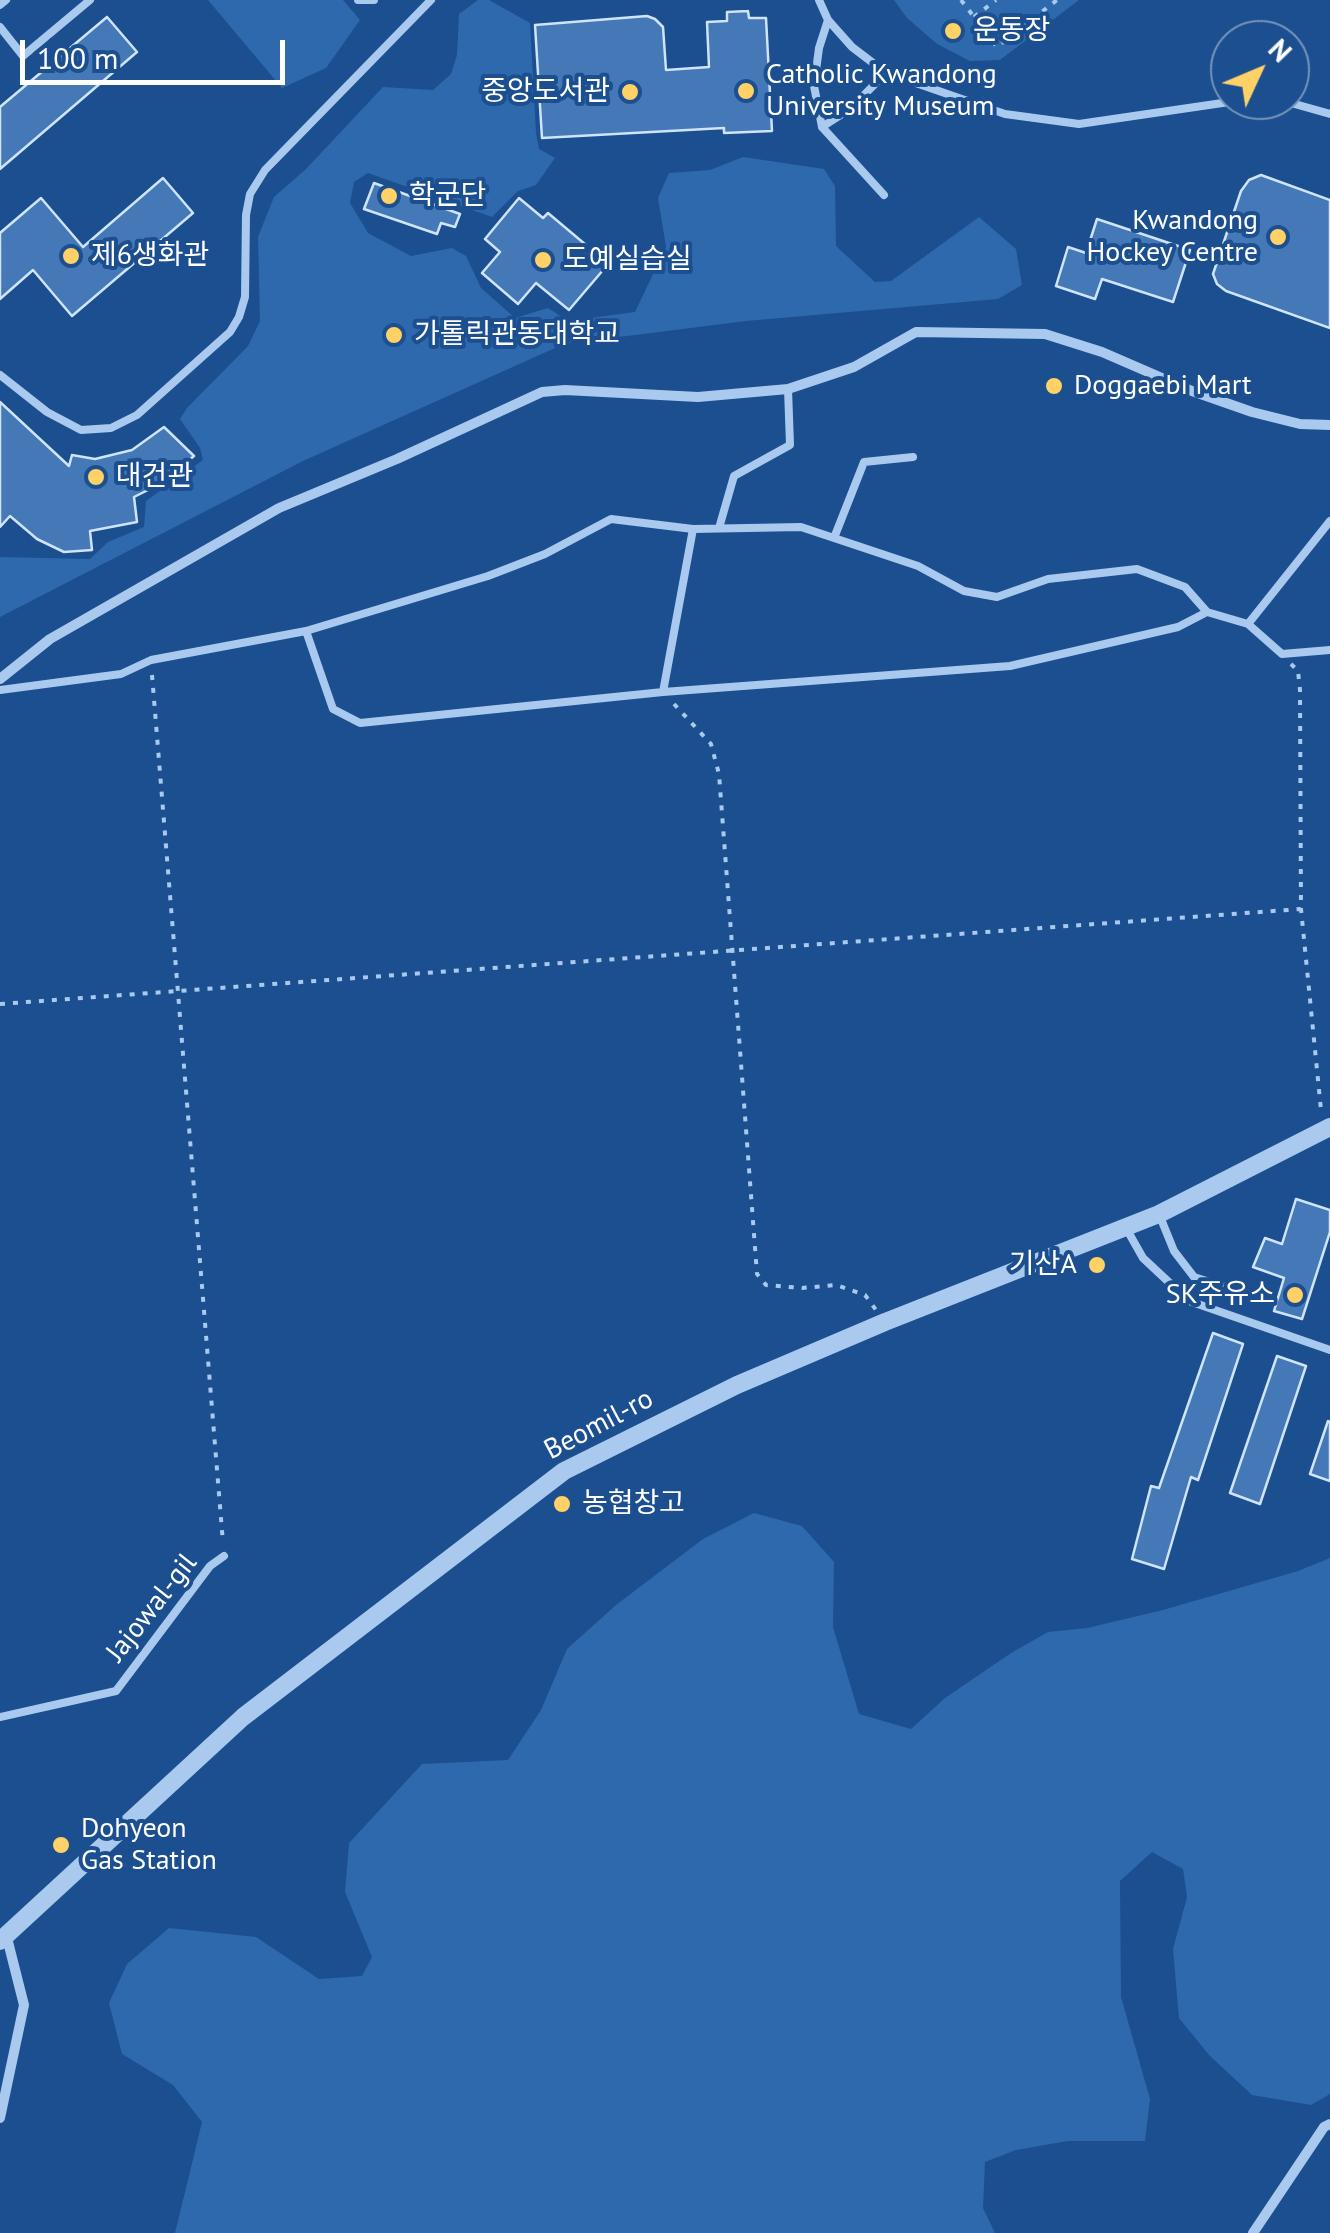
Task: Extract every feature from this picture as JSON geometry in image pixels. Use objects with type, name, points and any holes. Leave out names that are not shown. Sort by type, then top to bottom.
[{"type":"street","points":[[0,679],[50,639],[280,508],[397,459],[526,397],[565,390],[698,397],[788,389],[854,367],[916,332],[1045,334],[1102,352],[1252,412],[1300,424],[1330,426]]},
{"type":"street","name":"Beomil-ro","points":[[2,1932],[243,1717],[564,1471],[737,1386],[885,1322],[1159,1214],[1326,1129]]},
{"type":"street","points":[[0,2118],[24,2005],[2,1932]]},
{"type":"street","points":[[1253,2233],[1324,2127],[1330,2124]]},
{"type":"lane","points":[[0,27],[23,56],[90,0]]},
{"type":"lane","points":[[358,0],[374,0]]},
{"type":"lane","points":[[0,375],[48,412],[81,430],[112,428],[137,415],[230,332],[239,317],[246,297],[246,216],[250,194],[265,170],[431,0]]},
{"type":"lane","points":[[819,0],[828,20],[852,47],[886,72],[1004,114],[1079,124],[1210,105]]},
{"type":"lane","points":[[828,20],[818,48],[814,86],[822,127],[884,194]]},
{"type":"lane","points":[[822,127],[850,108],[886,72]]},
{"type":"lane","points":[[719,528],[734,476],[790,445],[788,389]]},
{"type":"lane","points":[[834,538],[864,462],[913,457]]},
{"type":"lane","points":[[0,690],[122,674],[151,660],[306,631],[502,570],[545,554],[611,520],[694,528],[801,527],[918,566],[964,591],[997,597],[1048,578],[1137,569],[1185,587],[1207,612],[1248,624],[1282,654],[1330,650]]},
{"type":"lane","points":[[1248,624],[1330,522]]},
{"type":"lane","points":[[664,692],[694,528]]},
{"type":"lane","points":[[306,631],[333,709],[360,722],[664,692],[1010,666],[1178,627],[1207,612]]},
{"type":"lane","points":[[1159,1214],[1174,1251],[1194,1276],[1260,1298]]},
{"type":"lane","points":[[1126,1228],[1142,1258],[1189,1301],[1330,1350]]},
{"type":"lane","name":"Jajowal-gil","points":[[0,1717],[116,1690],[210,1566],[224,1556]]},
{"type":"path","points":[[961,0],[997,47],[1057,0]]},
{"type":"path","points":[[974,17],[996,0]]},
{"type":"path","points":[[1282,654],[1298,672],[1300,690],[1301,909],[1326,1129]]},
{"type":"path","points":[[151,660],[224,1556]]},
{"type":"path","points":[[664,692],[711,744],[719,774],[757,1274],[766,1285],[836,1286],[865,1295],[885,1322]]},
{"type":"path","points":[[0,1004],[1301,909]]},
{"type":"shaded area","points":[[208,0],[343,0],[360,20],[326,68],[282,88]]},
{"type":"shaded area","points":[[478,0],[489,0],[530,23],[536,133],[539,149],[555,158],[536,185],[518,191],[492,217],[368,173],[354,182],[350,203],[368,233],[411,256],[452,248],[466,256],[481,288],[515,318],[548,308],[568,321],[635,312],[666,247],[658,198],[669,173],[710,170],[743,157],[824,169],[835,186],[836,246],[875,282],[891,281],[979,217],[1016,249],[1022,285],[998,299],[746,321],[564,344],[303,461],[0,617],[0,557],[90,559],[108,542],[144,527],[146,501],[203,460],[200,448],[180,419],[248,346],[260,321],[258,237],[274,197],[306,169],[383,87],[433,90],[451,74],[457,55],[459,14]]},
{"type":"shaded area","name":"운동장","points":[[894,0],[1079,0],[1000,60],[970,61],[937,44],[907,18]]},
{"type":"shaded area","points":[[754,1513],[802,1526],[834,1562],[833,1627],[859,1714],[911,1729],[945,1698],[1048,1632],[1087,1628],[1163,1610],[1330,1558],[1330,2094],[1311,2105],[1252,2095],[1209,2055],[1179,2018],[1173,1949],[1187,1897],[1183,1869],[1152,1852],[1120,1881],[1121,1997],[1150,2099],[1145,2141],[1068,2141],[1016,2150],[985,2162],[983,2208],[995,2233],[175,2233],[202,2122],[173,2085],[122,2054],[109,2003],[127,1964],[169,1928],[256,1937],[319,1979],[362,1976],[372,1957],[345,1892],[349,1843],[422,1764],[508,1760],[541,1710],[567,1649],[616,1605],[703,1539]]},
{"type":"building","name":"중앙도서관","points":[[748,11],[749,18],[766,18],[772,131],[724,133],[724,128],[542,138],[535,25],[647,16],[663,27],[666,70],[709,67],[707,22],[727,21],[727,12]]},
{"type":"building","points":[[107,17],[137,52],[0,169],[0,107]]},
{"type":"building","name":"Kwandong Hockey Centre","points":[[1261,175],[1330,200],[1330,328],[1226,291],[1217,284],[1213,274],[1241,191],[1249,180]]},
{"type":"building","name":"제6생화관","points":[[163,178],[193,213],[72,316],[33,270],[0,299],[0,233],[41,198],[83,247]]},
{"type":"building","name":"학군단","points":[[374,183],[460,214],[455,227],[441,223],[437,234],[364,209]]},
{"type":"building","name":"도예실습실","points":[[519,198],[543,218],[548,213],[586,245],[581,251],[604,269],[569,310],[536,283],[518,304],[482,273],[500,252],[485,239]]},
{"type":"building","points":[[1097,219],[1190,250],[1173,302],[1102,279],[1095,299],[1056,286],[1068,247],[1086,253]]},
{"type":"building","name":"대건관","points":[[0,402],[69,466],[72,455],[95,459],[132,450],[164,427],[194,456],[160,484],[134,497],[137,522],[90,531],[92,550],[64,552],[37,539],[10,516],[0,527]]},
{"type":"building","name":"SK주유소","points":[[1296,1199],[1330,1210],[1330,1232],[1302,1319],[1274,1311],[1284,1278],[1253,1267],[1265,1238],[1282,1244]]},
{"type":"building","points":[[1213,1333],[1243,1344],[1198,1480],[1191,1477],[1164,1569],[1132,1559],[1151,1486],[1159,1488]]},
{"type":"building","points":[[1277,1356],[1306,1366],[1260,1504],[1230,1493]]},
{"type":"building","points":[[1330,1422],[1330,1481],[1310,1474]]},
{"type":"place","name":"운동장","points":[[953,31]]},
{"type":"place","name":"Catholic Kwandong University Museum","points":[[746,91]]},
{"type":"place","name":"중앙도서관","points":[[630,92]]},
{"type":"place","name":"학군단","points":[[389,196]]},
{"type":"place","name":"Kwandong Hockey Centre","points":[[1278,237]]},
{"type":"place","name":"제6생화관","points":[[71,256]]},
{"type":"place","name":"도예실습실","points":[[543,260]]},
{"type":"place","name":"가톨릭관동대학교","points":[[394,335]]},
{"type":"place","name":"Doggaebi Mart","points":[[1054,386]]},
{"type":"place","name":"대건관","points":[[96,477]]},
{"type":"place","name":"기산A","points":[[1097,1265]]},
{"type":"place","name":"SK주유소","points":[[1295,1295]]},
{"type":"place","name":"농협창고","points":[[562,1504]]},
{"type":"place","name":"Dohyeon Gas Station","points":[[61,1845]]}]
